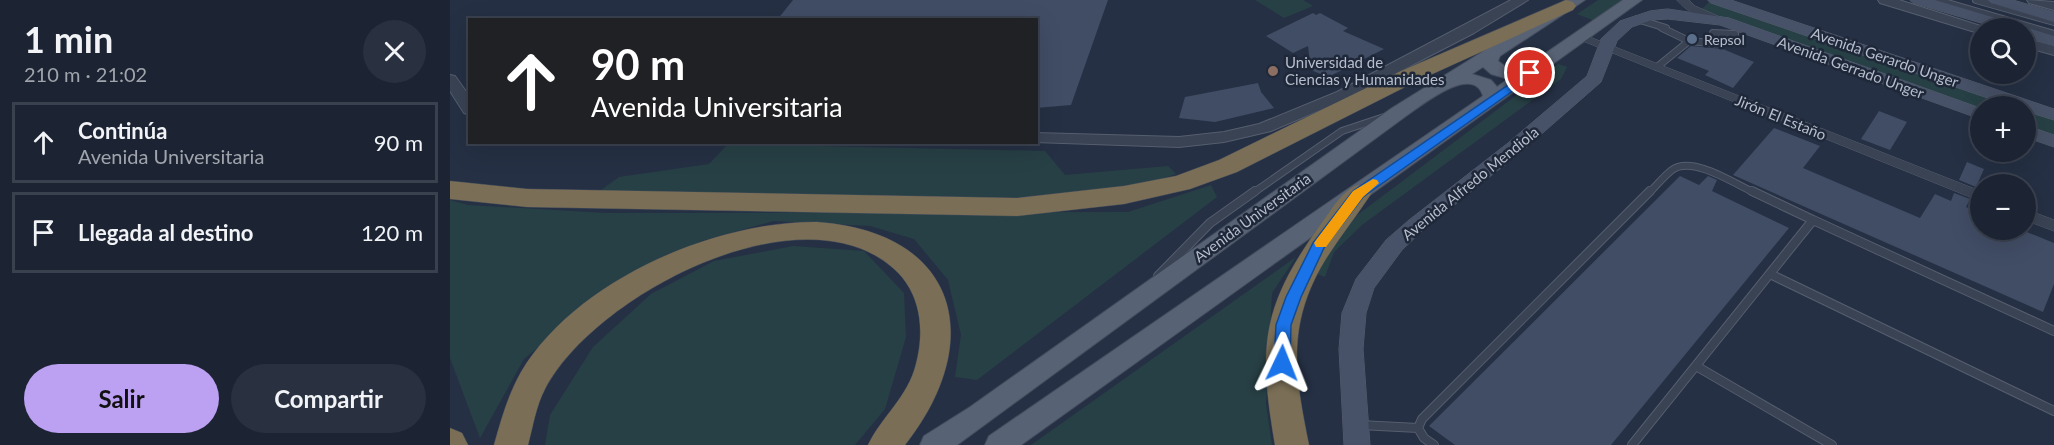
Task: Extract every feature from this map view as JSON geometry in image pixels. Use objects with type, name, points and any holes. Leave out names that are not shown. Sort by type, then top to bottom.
[{"type":"highway","points":[[450,190],[527,198],[1017,207],[1124,195],[1181,183],[1228,166],[1444,71],[1571,3]]},
{"type":"highway","points":[[1341,96],[1444,71]]},
{"type":"highway","points":[[1292,445],[1282,363],[1284,325],[1293,297],[1318,246],[1358,194]]},
{"type":"highway","points":[[511,445],[523,404],[536,375],[563,342],[597,310],[632,286],[672,264],[712,248],[751,238],[793,232],[831,233],[864,239],[892,251],[912,269],[928,290],[936,319],[935,348],[930,368],[915,405],[885,445]]},
{"type":"main road","name":"Avenida Gerardo Unger","points":[[1716,0],[2054,115]]},
{"type":"main road","points":[[1918,0],[1979,18]]},
{"type":"main road","points":[[1996,0],[2054,17]]},
{"type":"main road","name":"Avenida Universitaria","points":[[934,445],[980,415],[1127,306],[1399,112],[1444,71],[1492,54],[1571,3]]},
{"type":"main road","name":"Avenida Gerrado Unger","points":[[1635,9],[1668,14],[1727,29],[1970,111]]},
{"type":"main road","points":[[999,445],[1601,23],[1635,9]]},
{"type":"main road","name":"Avenida Alfredo Mendiola","points":[[1357,435],[1352,349],[1354,313],[1364,285],[1394,245],[1416,225],[1515,147],[1595,78],[1609,39],[1635,9]]},
{"type":"main road","points":[[1727,29],[1757,14]]},
{"type":"main road","points":[[2036,35],[2054,41]]},
{"type":"main road","points":[[1492,54],[1489,63],[1498,70],[1510,75],[1530,73]]},
{"type":"main road","points":[[1444,71],[1479,81],[1490,89],[1493,99]]},
{"type":"main road","points":[[2036,134],[2054,141]]},
{"type":"street","points":[[1038,138],[1179,141],[1221,138],[1258,130],[1302,115],[1341,96],[1467,32],[1521,0]]},
{"type":"street","name":"Avenida Gerrado Unger","points":[[1682,0],[1691,9],[1727,29]]},
{"type":"street","points":[[1885,0],[1970,26]]},
{"type":"street","points":[[2034,0],[2054,6]]},
{"type":"street","name":"Jirón El Estaño","points":[[1582,37],[1970,192]]},
{"type":"street","points":[[2036,45],[2054,51]]},
{"type":"street","points":[[450,78],[468,107]]},
{"type":"street","points":[[2036,219],[2054,226]]},
{"type":"lane","points":[[1937,0],[2054,34]]},
{"type":"lane","points":[[1976,0],[2054,22]]},
{"type":"lane","points":[[1635,9],[1662,28],[1689,41],[1721,44],[1727,29]]},
{"type":"lane","points":[[1662,28],[1670,28]]},
{"type":"lane","points":[[1657,67],[1689,41]]},
{"type":"lane","points":[[1418,428],[1422,419],[1673,169],[1685,164],[1697,166],[2054,331]]},
{"type":"lane","points":[[1632,445],[1813,220]]},
{"type":"lane","points":[[1770,274],[2054,411]]},
{"type":"lane","points":[[1696,366],[1832,445]]},
{"type":"lane","points":[[1357,435],[1418,428]]},
{"type":"lane","points":[[1418,428],[1424,438],[1434,445]]},
{"type":"green space","points":[[1255,0],[1303,0],[1313,6],[1284,18]]},
{"type":"green space","points":[[1598,0],[1630,0],[1597,22],[1577,14]]},
{"type":"green space","points":[[1709,2],[1716,2],[1989,96],[1970,96],[1970,106],[1712,16],[1702,9]]},
{"type":"green space","points":[[1558,64],[1567,67],[1561,79],[1362,225],[1334,252],[1325,277],[1315,273],[1328,247],[1356,216]]},
{"type":"green space","points":[[2036,113],[2054,119],[2054,136],[2036,129]]},
{"type":"green space","points":[[728,144],[1045,151],[1065,175],[1168,166],[1176,174],[1148,184],[1034,198],[597,193],[619,177],[709,164]]},
{"type":"green space","points":[[1211,185],[1217,197],[977,380],[955,377],[961,335],[948,280],[914,239],[870,226],[774,221],[701,241],[613,285],[524,359],[480,438],[450,358],[450,200],[468,205],[605,213],[1128,212]]},
{"type":"green space","points":[[793,246],[864,251],[904,293],[906,337],[885,409],[855,445],[545,445],[550,415],[593,347],[651,294],[714,261]]},
{"type":"green space","points":[[1296,257],[1272,293],[1266,404],[1272,445],[1031,445]]},
{"type":"building","points":[[793,0],[1108,0],[1071,105],[1038,108],[1038,18],[779,18]]},
{"type":"building","points":[[1313,13],[1316,15],[1320,13],[1348,28],[1343,31],[1384,49],[1328,77],[1311,70],[1308,46],[1293,53],[1266,36]]},
{"type":"building","points":[[1691,46],[1723,49],[1754,62],[1733,88],[1705,75],[1709,71],[1677,58]]},
{"type":"building","points":[[1258,83],[1261,92],[1274,108],[1215,122],[1179,118],[1185,97]]},
{"type":"building","points":[[1879,111],[1907,122],[1890,150],[1861,139]]},
{"type":"building","points":[[1774,128],[1820,146],[1803,168],[1920,218],[1935,194],[1951,201],[1954,193],[1970,199],[1966,207],[1970,209],[1970,240],[2036,240],[2036,236],[2054,243],[2054,284],[2043,312],[1733,175]]},
{"type":"building","points":[[1967,162],[1984,169],[1982,174],[1970,174],[1970,185],[1959,180]]},
{"type":"building","points":[[1680,176],[1699,185],[1708,176],[1717,180],[1712,191],[1789,228],[1611,445],[1455,445],[1429,426]]},
{"type":"slow traffic","points":[[1321,243],[1358,194],[1373,183]]},
{"type":"place","name":"Repsol","points":[[1692,39]]},
{"type":"place","name":"Universidad de Ciencias y Humanidades","points":[[1273,71]]},
{"type":"route","points":[[1282,363],[1284,325],[1293,297],[1318,246],[1358,194],[1530,73]]}]
